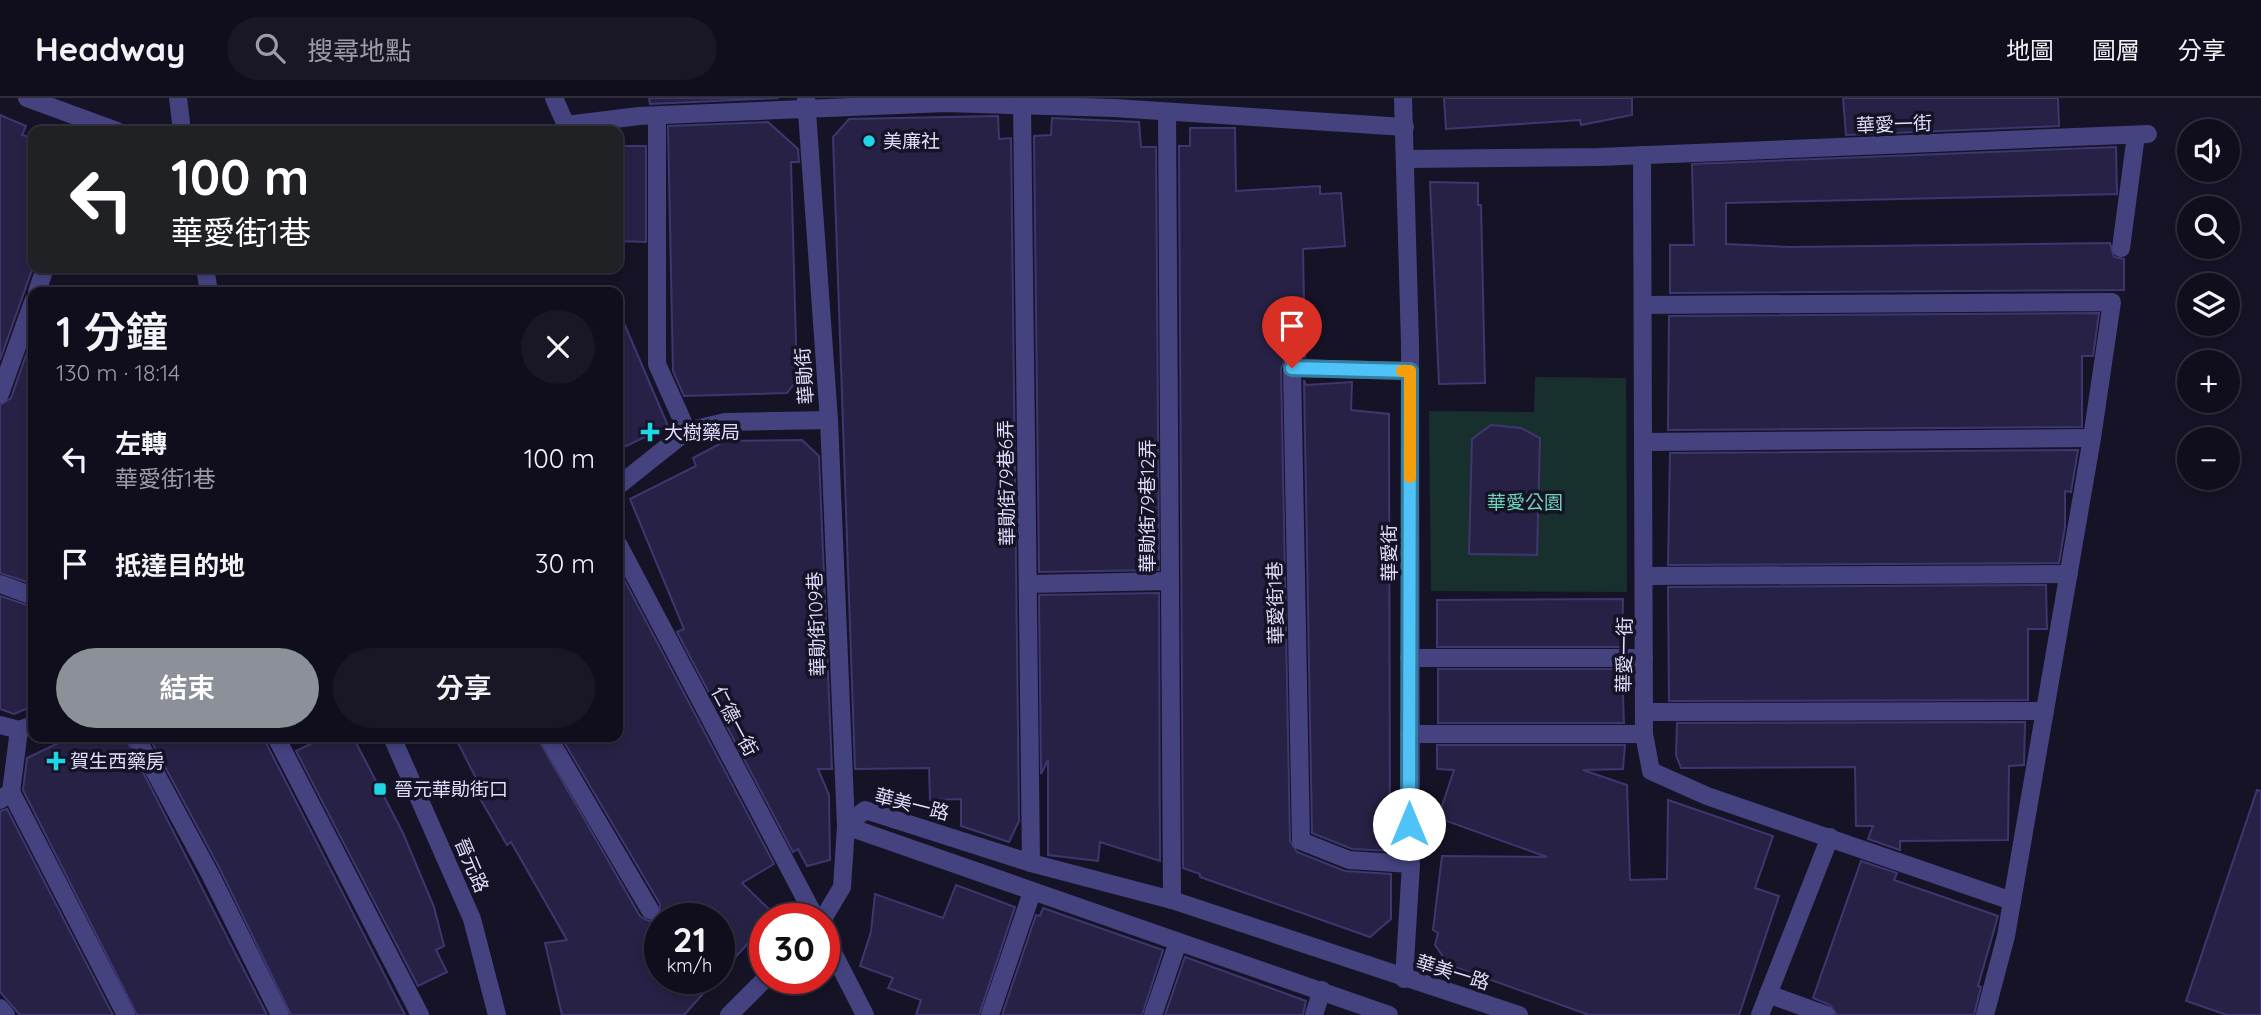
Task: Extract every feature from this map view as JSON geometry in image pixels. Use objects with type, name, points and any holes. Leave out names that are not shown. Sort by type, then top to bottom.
[{"type":"street","points":[[27,98],[88,126]]},
{"type":"street","points":[[178,98],[181,126]]},
{"type":"street","points":[[554,98],[566,125],[645,110],[945,100],[1114,103],[1167,113],[1405,127]]},
{"type":"street","name":"華愛街","points":[[1403,98],[1407,159],[1410,371],[1411,864],[1405,979]]},
{"type":"street","name":"華勛街","points":[[623,482],[687,431],[725,422],[829,420],[806,103]]},
{"type":"street","name":"華勛街79巷6弄","points":[[1022,103],[1031,863]]},
{"type":"street","points":[[645,110],[657,364],[687,431]]},
{"type":"street","name":"華勛街79巷12弄","points":[[1167,113],[1172,900]]},
{"type":"street","name":"華愛一街","points":[[1407,159],[1642,155],[2142,135],[2121,247]]},
{"type":"street","name":"華愛一街","points":[[1642,155],[1646,576],[1644,734],[1651,771],[1707,796],[2012,901]]},
{"type":"street","points":[[1643,305],[2112,302],[2092,438],[2012,901],[1986,1015]]},
{"type":"street","points":[[0,394],[28,316]]},
{"type":"street","name":"華愛街1巷","points":[[1410,371],[1292,368],[1301,841],[1349,860],[1411,864]]},
{"type":"street","name":"華勛街109巷","points":[[829,420],[846,827]]},
{"type":"street","points":[[1645,442],[2092,438]]},
{"type":"street","name":"仁德一街","points":[[623,553],[808,903]]},
{"type":"street","points":[[1646,576],[2069,575]]},
{"type":"street","points":[[1028,584],[1169,581]]},
{"type":"street","points":[[0,584],[28,594]]},
{"type":"street","points":[[1409,658],[1644,659]]},
{"type":"street","points":[[1644,712],[2045,711]]},
{"type":"street","points":[[0,725],[26,727],[5,796],[126,1015]]},
{"type":"street","points":[[1409,734],[1644,734]]},
{"type":"street","points":[[139,742],[210,874],[280,1015]]},
{"type":"street","points":[[279,742],[421,1015]]},
{"type":"street","name":"晉元路","points":[[394,742],[472,919],[497,1015]]},
{"type":"street","points":[[551,742],[646,903]]},
{"type":"street","name":"華美一路","points":[[1389,1015],[846,827],[865,810],[1031,863],[1172,900],[1519,1015]]},
{"type":"street","points":[[832,903],[842,887],[846,827]]},
{"type":"street","points":[[1760,1015],[1830,837]]},
{"type":"street","points":[[990,1015],[1032,892]]},
{"type":"street","points":[[1153,1015],[1178,942]]},
{"type":"street","points":[[840,966],[865,1015]]},
{"type":"street","points":[[1314,1015],[1322,990]]},
{"type":"street","points":[[1768,993],[1826,1015]]},
{"type":"street","points":[[729,1015],[750,994]]},
{"type":"street","points":[[0,1008],[5,1015]]},
{"type":"green space","name":"華愛公園","points":[[1535,377],[1626,378],[1627,592],[1431,591],[1429,411],[1534,412]]},
{"type":"building","points":[[649,98],[779,98],[650,104]]},
{"type":"building","points":[[1444,98],[1632,98],[1632,115],[1581,125],[1580,120],[1446,129]]},
{"type":"building","points":[[1843,98],[2058,98],[2059,126],[1846,135]]},
{"type":"building","points":[[0,115],[26,126],[22,135],[28,137],[28,273],[31,273],[0,360]]},
{"type":"building","points":[[998,116],[999,139],[1011,138],[1019,821],[1009,842],[961,826],[961,799],[930,800],[929,768],[855,769],[833,137],[849,119]]},
{"type":"building","points":[[1052,118],[1139,122],[1141,147],[1156,147],[1159,570],[1039,572],[1034,136],[1051,135]]},
{"type":"building","points":[[768,122],[798,149],[799,162],[791,162],[797,380],[787,393],[684,396],[673,371],[668,126]]},
{"type":"building","points":[[1190,128],[1235,128],[1236,191],[1320,186],[1320,194],[1341,193],[1345,246],[1303,249],[1305,357],[1287,358],[1281,368],[1290,841],[1297,852],[1345,871],[1391,874],[1391,919],[1370,937],[1200,877],[1200,874],[1183,868],[1179,146],[1190,146]]},
{"type":"building","points":[[623,146],[646,146],[646,242],[623,241]]},
{"type":"building","points":[[2116,147],[2117,194],[1726,203],[1726,244],[1790,247],[2110,243],[2114,257],[2124,259],[2124,290],[1670,293],[1670,245],[1694,245],[1692,164]]},
{"type":"building","points":[[1430,182],[1478,183],[1478,205],[1481,205],[1485,383],[1439,384]]},
{"type":"building","points":[[2099,313],[2093,356],[2082,356],[2082,427],[1668,430],[1669,316]]},
{"type":"building","points":[[623,321],[668,426],[623,448]]},
{"type":"building","points":[[28,349],[28,582],[0,573],[0,405],[11,398]]},
{"type":"building","points":[[1304,380],[1306,385],[1352,382],[1351,410],[1389,414],[1390,851],[1352,849],[1312,833]]},
{"type":"building","points":[[1491,425],[1521,428],[1540,438],[1537,555],[1469,554],[1472,439]]},
{"type":"building","points":[[802,440],[819,456],[832,769],[818,769],[829,795],[830,860],[807,866],[798,849],[793,852],[677,632],[684,629],[630,499],[696,466],[693,458],[725,441]]},
{"type":"building","points":[[2078,450],[2071,492],[2065,491],[2065,527],[2059,563],[1668,565],[1670,453]]},
{"type":"building","points":[[623,577],[774,864],[742,883],[763,903],[749,903],[749,942],[735,958],[735,903],[659,903],[564,742],[623,742]]},
{"type":"building","points":[[2046,585],[2047,629],[2028,629],[2028,700],[1669,701],[1668,587]]},
{"type":"building","points":[[1159,593],[1160,861],[1100,842],[1098,861],[1048,855],[1048,760],[1041,774],[1039,595]]},
{"type":"building","points":[[0,596],[28,605],[28,708],[14,714],[0,709]]},
{"type":"building","points":[[1623,599],[1622,647],[1437,647],[1437,600]]},
{"type":"building","points":[[1438,669],[1622,669],[1624,723],[1438,723]]},
{"type":"building","points":[[2025,722],[2024,765],[2009,766],[2008,840],[1900,841],[1900,850],[1868,839],[1873,826],[1856,826],[1855,767],[1681,768],[1676,755],[1677,723]]},
{"type":"building","points":[[61,742],[128,742],[267,1015],[137,1015],[23,790],[27,758]]},
{"type":"building","points":[[152,742],[266,742],[405,1015],[291,1015],[220,869]]},
{"type":"building","points":[[315,742],[356,742],[403,833],[434,907],[444,946],[436,950],[447,972],[418,986],[296,751]]},
{"type":"building","points":[[458,742],[540,742],[640,916],[644,918],[644,994],[703,994],[684,1015],[562,1015],[545,943],[567,940],[511,842],[507,845],[474,788],[479,784]]},
{"type":"building","points":[[1437,745],[1625,745],[1623,769],[1583,770],[1627,785],[1630,880],[1667,879],[1668,800],[1773,836],[1755,888],[1779,896],[1739,1015],[1589,1015],[1449,965],[1435,945],[1438,933],[1433,930],[1442,856],[1547,857],[1438,818],[1454,770],[1437,769]]},
{"type":"building","points":[[2257,790],[2261,791],[2261,1015],[2227,1015],[2186,1001]]},
{"type":"building","points":[[7,809],[113,1015],[20,1015],[0,992],[0,811]]},
{"type":"building","points":[[1861,861],[1897,873],[1894,880],[1998,916],[1978,986],[1981,987],[1974,1015],[1837,1015],[1830,1005],[1813,998]]},
{"type":"building","points":[[956,885],[1015,907],[979,1015],[916,1015],[921,1000],[888,988],[893,978],[860,966],[871,932],[875,894],[943,918]]},
{"type":"building","points":[[1043,908],[1163,950],[1142,1015],[1002,1015],[1036,915],[1040,916]]},
{"type":"building","points":[[1185,957],[1306,1001],[1303,1015],[1165,1015]]},
{"type":"slow traffic","points":[[1402,371],[1410,371],[1410,477]]},
{"type":"place","name":"美廉社","points":[[869,141]]},
{"type":"place","name":"大樹藥局","points":[[650,432]]},
{"type":"place","name":"賀生西藥房","points":[[56,761]]},
{"type":"place","name":"晉元華勛街口","points":[[380,789]]},
{"type":"route","points":[[1292,368],[1410,371],[1409,824]]}]
